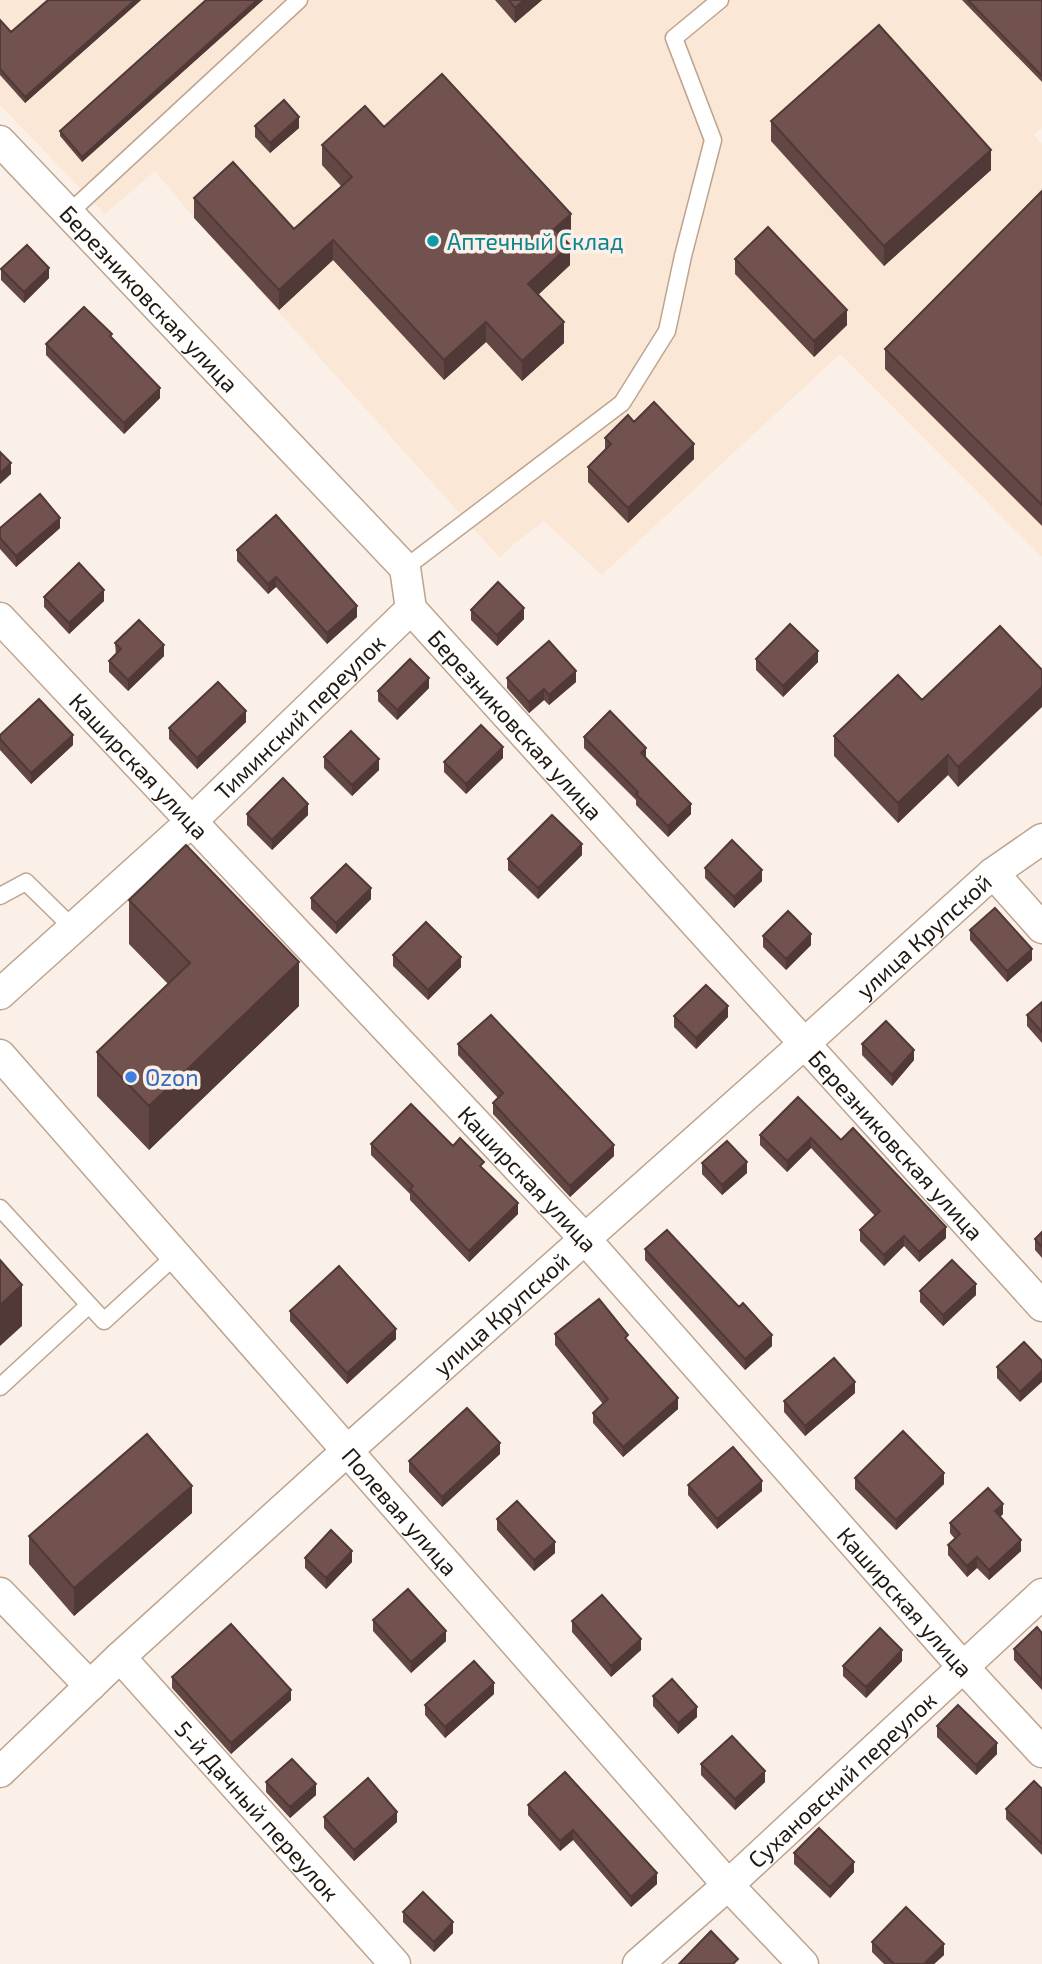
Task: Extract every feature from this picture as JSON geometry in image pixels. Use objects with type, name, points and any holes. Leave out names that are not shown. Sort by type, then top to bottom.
[{"type":"street","name":"Березниковская улица","points":[[5,157],[69,214],[405,568],[411,609],[1042,1306]]},
{"type":"street","name":"Тиминский переулок","points":[[0,995],[193,820],[411,609]]},
{"type":"street","name":"Каширская улица","points":[[0,618],[585,1239],[1042,1752]]},
{"type":"street","name":"улица Крупской","points":[[2,1765],[348,1450],[993,873],[1042,839]]},
{"type":"street","points":[[993,873],[1042,928]]},
{"type":"street","name":"Полевая улица","points":[[0,1055],[729,1885],[803,1964]]},
{"type":"street","points":[[0,1592],[90,1686]]},
{"type":"street","name":"Сухановский переулок","points":[[638,1964],[729,1885],[1042,1594]]},
{"type":"street","name":"5-й Дачный переулок","points":[[120,1657],[395,1964]]},
{"type":"lane","points":[[69,214],[299,0]]},
{"type":"lane","points":[[405,568],[622,402],[667,331],[713,140],[674,38],[720,0]]},
{"type":"lane","points":[[0,896],[26,881],[73,928]]},
{"type":"lane","points":[[0,1208],[104,1321],[176,1255]]},
{"type":"lane","points":[[0,1387],[89,1305]]},
{"type":"shaded area","points":[[0,0],[1042,0],[1042,128],[1034,135],[1042,144],[1042,557],[840,354],[602,575],[544,521],[500,558],[194,218],[155,171],[105,214],[0,105]]},
{"type":"building","points":[[48,0],[135,0],[25,97],[0,69],[0,20],[11,32]]},
{"type":"building","points":[[206,0],[257,0],[82,157],[60,131]]},
{"type":"building","points":[[509,0],[524,0],[515,8]]},
{"type":"building","points":[[968,0],[1042,0],[1042,76]]},
{"type":"building","points":[[879,25],[991,150],[884,246],[771,121]]},
{"type":"building","name":"Аптечный Склад","points":[[442,74],[571,214],[554,229],[570,245],[528,284],[564,322],[522,361],[486,322],[444,360],[333,240],[279,290],[194,198],[233,162],[294,229],[352,177],[322,145],[365,106],[384,127]]},
{"type":"building","points":[[284,100],[299,117],[270,143],[255,126]]},
{"type":"building","points":[[1042,191],[1042,505],[885,349]]},
{"type":"building","points":[[768,227],[847,310],[814,341],[735,259]]},
{"type":"building","points":[[27,245],[49,268],[24,292],[1,269]]},
{"type":"building","points":[[84,307],[160,388],[124,423],[46,344]]},
{"type":"building","points":[[654,402],[694,444],[628,508],[588,467],[611,444],[605,438],[628,415],[634,422]]},
{"type":"building","points":[[0,452],[11,463],[0,473]]},
{"type":"building","points":[[40,494],[60,518],[16,556],[0,538],[0,528]]},
{"type":"building","points":[[276,515],[357,606],[327,633],[276,577],[268,584],[237,550]]},
{"type":"building","points":[[79,563],[104,590],[69,623],[44,597]]},
{"type":"building","points":[[498,582],[524,608],[497,635],[471,610]]},
{"type":"building","points":[[139,620],[164,645],[128,680],[109,661],[121,649],[115,643]]},
{"type":"building","points":[[790,624],[818,651],[783,686],[756,659]]},
{"type":"building","points":[[1000,626],[1042,670],[1042,687],[958,767],[948,755],[898,803],[834,736],[898,675],[922,700]]},
{"type":"building","points":[[549,641],[576,671],[549,695],[544,689],[529,702],[507,678]]},
{"type":"building","points":[[410,659],[429,678],[397,710],[378,691]]},
{"type":"building","points":[[218,682],[246,711],[197,758],[169,728]]},
{"type":"building","points":[[39,699],[73,735],[31,773],[0,739],[0,735]]},
{"type":"building","points":[[610,711],[646,748],[641,753],[691,804],[668,826],[584,737]]},
{"type":"building","points":[[481,725],[503,747],[466,784],[444,762]]},
{"type":"building","points":[[351,731],[379,759],[352,785],[324,757]]},
{"type":"building","points":[[283,778],[308,804],[272,840],[247,814]]},
{"type":"building","points":[[552,815],[582,844],[538,888],[508,859]]},
{"type":"building","points":[[732,840],[762,870],[734,897],[705,868]]},
{"type":"building","points":[[186,845],[299,962],[149,1106],[97,1052],[190,963],[129,900]]},
{"type":"building","points":[[346,864],[371,888],[336,923],[311,898]]},
{"type":"building","points":[[995,908],[1032,949],[1007,971],[970,930]]},
{"type":"building","points":[[788,911],[811,934],[786,959],[763,936]]},
{"type":"building","points":[[426,922],[461,957],[428,990],[393,955]]},
{"type":"building","points":[[706,985],[728,1006],[696,1038],[674,1016]]},
{"type":"building","points":[[1042,1002],[1042,1032],[1027,1015]]},
{"type":"building","points":[[491,1015],[614,1145],[570,1186],[493,1103],[503,1093],[458,1044]]},
{"type":"building","points":[[886,1021],[914,1050],[892,1075],[862,1044]]},
{"type":"building","points":[[798,1097],[841,1140],[853,1128],[946,1227],[919,1252],[904,1236],[884,1255],[860,1230],[880,1211],[811,1138],[787,1161],[760,1135]]},
{"type":"building","points":[[411,1104],[453,1146],[460,1138],[484,1162],[480,1166],[518,1203],[469,1251],[410,1189],[413,1186],[371,1144]]},
{"type":"building","points":[[727,1141],[747,1162],[722,1185],[702,1163]]},
{"type":"building","points":[[667,1230],[739,1307],[743,1303],[772,1335],[745,1359],[645,1249]]},
{"type":"building","points":[[1042,1232],[1042,1247],[1035,1239]]},
{"type":"building","points":[[0,1260],[22,1285],[0,1305]]},
{"type":"building","points":[[952,1260],[976,1284],[943,1315],[920,1291]]},
{"type":"building","points":[[339,1266],[396,1329],[347,1373],[290,1311]]},
{"type":"building","points":[[599,1299],[628,1335],[625,1338],[678,1398],[623,1447],[593,1413],[608,1399],[555,1334]]},
{"type":"building","points":[[1024,1342],[1042,1361],[1042,1371],[1020,1392],[997,1367]]},
{"type":"building","points":[[834,1358],[855,1382],[805,1426],[784,1401]]},
{"type":"building","points":[[467,1408],[500,1443],[442,1497],[409,1461]]},
{"type":"building","points":[[903,1431],[944,1473],[896,1520],[855,1478]]},
{"type":"building","points":[[147,1434],[192,1486],[74,1588],[29,1536]]},
{"type":"building","points":[[733,1447],[762,1481],[717,1519],[688,1485]]},
{"type":"building","points":[[988,1488],[1003,1504],[995,1511],[1021,1540],[989,1570],[977,1557],[967,1566],[948,1545],[960,1534],[950,1523]]},
{"type":"building","points":[[517,1501],[555,1542],[534,1560],[497,1519]]},
{"type":"building","points":[[331,1530],[352,1551],[326,1578],[305,1558]]},
{"type":"building","points":[[408,1589],[446,1631],[411,1662],[373,1620]]},
{"type":"building","points":[[602,1595],[641,1639],[611,1666],[572,1621]]},
{"type":"building","points":[[231,1624],[291,1690],[231,1743],[172,1677]]},
{"type":"building","points":[[1037,1627],[1042,1633],[1042,1680],[1014,1649]]},
{"type":"building","points":[[880,1628],[902,1650],[866,1687],[843,1666]]},
{"type":"building","points":[[474,1661],[494,1683],[445,1727],[425,1705]]},
{"type":"building","points":[[672,1679],[697,1707],[678,1723],[653,1696]]},
{"type":"building","points":[[958,1705],[997,1743],[976,1765],[937,1726]]},
{"type":"building","points":[[732,1736],[765,1771],[735,1799],[701,1764]]},
{"type":"building","points":[[292,1759],[316,1784],[290,1807],[266,1782]]},
{"type":"building","points":[[565,1772],[657,1873],[631,1897],[573,1830],[560,1841],[528,1805]]},
{"type":"building","points":[[368,1778],[397,1812],[354,1850],[324,1817]]},
{"type":"building","points":[[1034,1781],[1042,1789],[1042,1844],[1006,1809]]},
{"type":"building","points":[[819,1828],[854,1862],[830,1887],[794,1853]]},
{"type":"building","points":[[423,1892],[453,1922],[434,1942],[403,1912]]},
{"type":"building","points":[[906,1907],[944,1944],[924,1964],[894,1964],[872,1942]]},
{"type":"building","points":[[711,1931],[738,1959],[733,1964],[679,1964]]},
{"type":"place","name":"Аптечный Склад","points":[[433,241]]},
{"type":"place","name":"Ozon","points":[[131,1077]]}]
